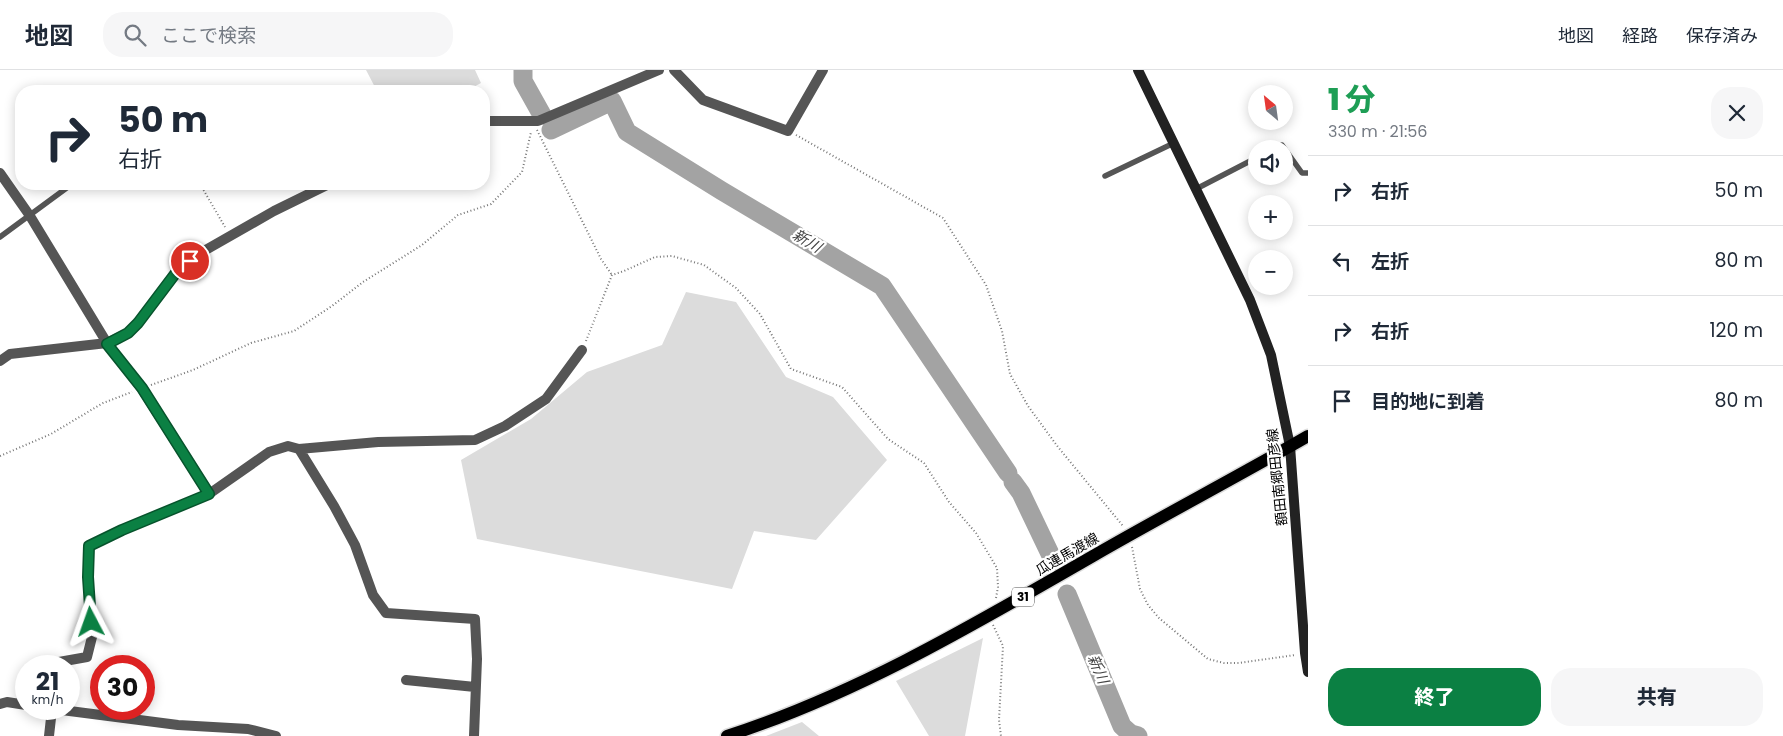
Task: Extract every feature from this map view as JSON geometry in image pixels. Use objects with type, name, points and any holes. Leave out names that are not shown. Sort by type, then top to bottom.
[{"type":"main road","name":"額田南郷田彦線","points":[[1138,70],[1250,300],[1271,356],[1290,446],[1308,672]]},
{"type":"main road","name":"瓜連馬渡線","points":[[727,736],[805,708],[861,684],[994,613],[1308,436]]},
{"type":"street","points":[[490,121],[538,121],[658,70]]},
{"type":"street","points":[[674,70],[703,100],[788,130],[823,70]]},
{"type":"street","points":[[0,173],[30,216],[107,344],[142,388],[209,494]]},
{"type":"street","points":[[0,361],[10,354],[107,344],[128,333],[138,323],[178,270],[202,252],[274,210],[316,190]]},
{"type":"street","points":[[80,658],[87,657],[92,637],[88,577],[89,546],[122,530],[209,494],[269,452],[288,446],[299,450],[378,442],[475,440],[505,426],[546,399],[582,350]]},
{"type":"street","points":[[299,450],[356,545],[373,595],[386,613],[475,619],[477,659],[474,736]]},
{"type":"street","points":[[406,680],[475,687]]},
{"type":"street","points":[[0,704],[7,702],[15,703]]},
{"type":"street","points":[[80,712],[178,725],[248,729],[276,736]]},
{"type":"street","points":[[49,736],[51,720]]},
{"type":"lane","points":[[1105,176],[1174,143]]},
{"type":"lane","points":[[1293,160],[1302,173],[1308,172]]},
{"type":"lane","points":[[1196,190],[1248,162]]},
{"type":"lane","points":[[0,237],[64,190]]},
{"type":"path","points":[[533,121],[601,259],[612,275]]},
{"type":"path","points":[[0,456],[51,434],[103,402],[193,370],[251,343],[294,331],[332,306],[363,282],[422,245],[458,215],[491,204],[522,172],[533,121]]},
{"type":"path","points":[[788,130],[942,218],[986,284],[1002,331],[1010,374],[1028,406],[1058,447],[1108,507],[1129,536],[1140,589],[1148,605],[1159,618],[1208,658],[1224,663],[1239,664],[1305,653]]},
{"type":"path","points":[[203,190],[230,236]]},
{"type":"path","points":[[582,350],[612,275],[654,257],[672,256],[704,265],[736,288],[760,314],[791,368],[842,387],[888,439],[924,463],[949,502],[976,533],[997,568],[998,587],[994,613],[1003,646],[999,720],[1001,736]]},
{"type":"shaded area","points":[[366,70],[475,70],[481,83],[477,85],[374,85]]},
{"type":"shaded area","points":[[686,292],[736,302],[786,377],[833,397],[887,460],[816,540],[754,531],[732,589],[477,539],[461,460],[531,419],[587,372],[662,345]]},
{"type":"shaded area","points":[[983,638],[965,736],[929,736],[896,681]]},
{"type":"shaded area","points":[[802,722],[819,736],[766,736]]},
{"type":"waterway","name":"新川","points":[[523,70],[523,81],[542,115]]},
{"type":"waterway","name":"新川","points":[[551,130],[612,101],[627,132],[882,286],[1008,473]]},
{"type":"waterway","name":"新川","points":[[1013,482],[1021,493],[1053,560]]},
{"type":"waterway","name":"新川","points":[[1067,594],[1122,726],[1131,734],[1138,736]]},
{"type":"route","points":[[91,622],[88,577],[89,546],[122,530],[209,494],[142,388],[107,344],[128,333],[138,323],[178,270],[190,261]]}]
